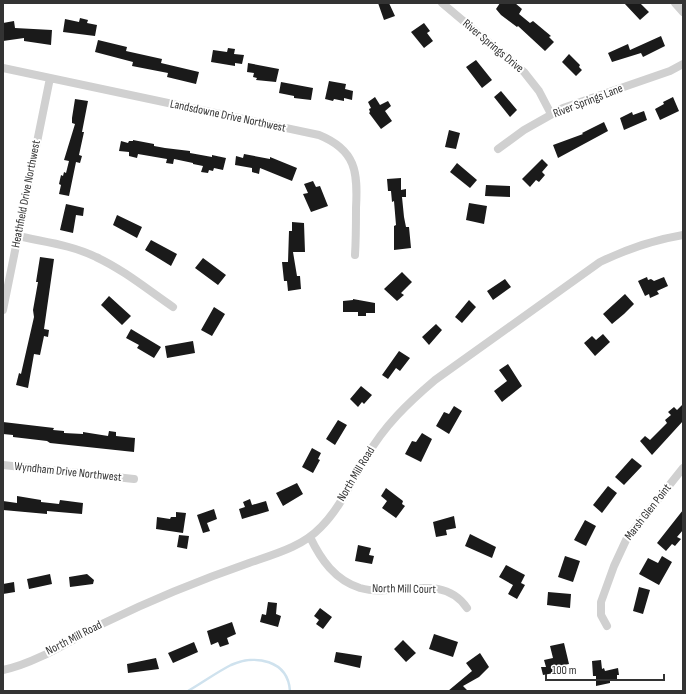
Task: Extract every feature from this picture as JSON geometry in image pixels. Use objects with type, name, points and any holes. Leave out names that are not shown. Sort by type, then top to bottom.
[{"type":"street","name":"River Springs Drive","points":[[442,3],[519,66],[539,91],[551,114]]},
{"type":"street","points":[[675,3],[683,12]]},
{"type":"street","name":"River Springs Lane","points":[[498,149],[524,130],[563,108],[670,72],[683,64]]},
{"type":"street","name":"Landsdowne Drive Northwest","points":[[3,68],[319,135],[332,141],[348,155],[356,174],[355,255]]},
{"type":"street","name":"Heathfield Drive Northwest","points":[[3,310],[50,78]]},
{"type":"street","name":"North Mill Road","points":[[3,670],[31,660],[106,622],[170,593],[218,574],[286,551],[310,537],[330,518],[367,456],[393,420],[410,401],[435,380],[600,262],[630,248],[661,239],[683,235]]},
{"type":"street","points":[[18,236],[63,246],[95,256],[120,270],[173,307]]},
{"type":"street","name":"Wyndham Drive Northwest","points":[[3,465],[134,479]]},
{"type":"street","name":"Marsh Glen Point","points":[[607,626],[601,615],[601,602],[614,566],[627,538],[683,468]]},
{"type":"street","name":"North Mill Court","points":[[310,537],[327,565],[340,578],[350,584],[375,590],[416,587],[442,590],[456,596],[467,608]]},
{"type":"building","points":[[378,3],[389,3],[395,16],[384,20]]},
{"type":"building","points":[[500,3],[515,3],[522,9],[519,14],[530,23],[533,21],[551,36],[549,37],[554,42],[545,51],[518,26],[517,27],[501,15],[496,9]]},
{"type":"building","points":[[624,3],[640,3],[649,12],[640,20]]},
{"type":"building","points":[[80,18],[88,20],[87,23],[97,25],[95,36],[63,32],[65,19],[79,22]]},
{"type":"building","points":[[14,21],[15,28],[52,30],[51,45],[24,41],[24,38],[3,41],[3,23]]},
{"type":"building","points":[[424,23],[430,31],[427,33],[433,41],[424,48],[411,32]]},
{"type":"building","points":[[661,36],[665,46],[643,57],[641,53],[612,62],[608,53],[628,44],[630,50]]},
{"type":"building","points":[[98,40],[127,47],[126,51],[162,59],[161,63],[199,72],[196,84],[167,77],[168,73],[132,66],[133,62],[95,52]]},
{"type":"building","points":[[228,48],[235,49],[234,54],[244,55],[242,64],[235,63],[235,66],[211,62],[213,50],[227,52]]},
{"type":"building","points":[[569,54],[580,65],[579,67],[582,70],[576,76],[562,62]]},
{"type":"building","points":[[476,60],[492,80],[482,88],[466,67]]},
{"type":"building","points":[[248,63],[279,69],[276,82],[256,80],[257,78],[253,77],[254,73],[247,72]]},
{"type":"building","points":[[329,81],[346,84],[345,89],[353,91],[352,100],[344,98],[344,101],[334,99],[333,101],[325,99]]},
{"type":"building","points":[[281,82],[313,88],[311,100],[294,98],[294,96],[279,93]]},
{"type":"building","points":[[501,91],[517,110],[510,117],[494,97]]},
{"type":"building","points":[[375,97],[380,105],[388,101],[391,106],[385,111],[392,121],[381,129],[369,113],[369,109],[371,108],[368,102]]},
{"type":"building","points":[[673,97],[679,111],[660,120],[655,109],[664,104],[663,102]]},
{"type":"building","points":[[75,99],[88,101],[79,155],[82,156],[80,163],[76,162],[69,196],[59,194],[61,185],[59,184],[61,175],[63,176],[64,172],[66,173],[69,161],[64,160],[75,124],[72,123],[72,118]]},
{"type":"building","points":[[644,111],[647,120],[624,130],[620,118],[632,112],[633,115]]},
{"type":"building","points":[[604,122],[608,131],[558,158],[553,145],[583,134],[582,133]]},
{"type":"building","points":[[449,130],[460,133],[456,149],[445,147]]},
{"type":"building","points":[[133,140],[154,144],[154,146],[190,151],[190,153],[226,158],[223,170],[214,168],[213,171],[209,170],[208,173],[201,172],[203,166],[193,163],[174,159],[173,164],[166,163],[167,159],[138,154],[137,158],[129,156],[129,152],[119,151],[121,141],[128,143],[129,141]]},
{"type":"building","points":[[244,154],[270,159],[270,157],[297,168],[292,181],[260,168],[259,174],[252,172],[252,168],[235,165],[236,156],[243,158]]},
{"type":"building","points":[[542,159],[548,165],[542,172],[545,175],[539,182],[536,180],[530,187],[522,179]]},
{"type":"building","points":[[457,163],[477,180],[470,188],[450,172]]},
{"type":"building","points":[[401,178],[401,190],[406,189],[406,197],[402,197],[406,227],[409,227],[411,248],[394,250],[394,226],[396,225],[394,201],[392,202],[391,191],[388,191],[387,179]]},
{"type":"building","points":[[313,181],[316,187],[320,186],[328,206],[311,212],[303,194],[308,193],[304,184]]},
{"type":"building","points":[[486,185],[510,186],[510,197],[485,196]]},
{"type":"building","points":[[469,203],[487,206],[484,224],[466,220]]},
{"type":"building","points":[[66,204],[84,208],[83,216],[76,215],[73,233],[60,230]]},
{"type":"building","points":[[117,215],[142,227],[137,238],[113,225]]},
{"type":"building","points":[[292,222],[304,223],[305,252],[293,252],[297,276],[300,276],[301,289],[288,291],[287,281],[284,281],[282,262],[288,262],[289,231],[292,231]]},
{"type":"building","points":[[151,240],[177,254],[171,266],[145,250]]},
{"type":"building","points":[[40,257],[54,259],[44,329],[49,330],[48,337],[44,336],[40,355],[34,354],[28,388],[16,385],[19,373],[21,374],[34,317],[33,310],[38,282],[36,282]]},
{"type":"building","points":[[203,258],[226,275],[218,285],[195,268]]},
{"type":"building","points":[[402,272],[412,282],[401,293],[404,295],[397,301],[384,289]]},
{"type":"building","points":[[647,277],[648,280],[651,279],[654,281],[664,277],[668,286],[657,291],[659,294],[650,298],[649,294],[645,296],[638,281]]},
{"type":"building","points":[[505,279],[511,287],[493,300],[487,291]]},
{"type":"building","points":[[625,294],[634,304],[612,324],[603,314]]},
{"type":"building","points":[[109,296],[131,316],[122,325],[101,305]]},
{"type":"building","points":[[353,299],[375,303],[375,313],[366,313],[366,316],[358,316],[358,312],[343,312],[343,301]]},
{"type":"building","points":[[469,300],[476,307],[462,323],[455,317]]},
{"type":"building","points":[[214,307],[225,314],[212,336],[201,330]]},
{"type":"building","points":[[436,324],[442,330],[429,345],[422,337]]},
{"type":"building","points":[[131,329],[161,347],[154,358],[137,348],[139,345],[126,338]]},
{"type":"building","points":[[603,334],[610,342],[595,356],[584,343],[592,336],[596,340]]},
{"type":"building","points":[[193,341],[195,353],[167,358],[165,346]]},
{"type":"building","points":[[399,351],[410,358],[400,371],[396,368],[388,379],[382,375]]},
{"type":"building","points":[[508,364],[522,386],[502,402],[494,391],[507,381],[499,370]]},
{"type":"building","points":[[361,386],[372,395],[364,404],[362,402],[358,407],[350,399]]},
{"type":"building","points":[[683,404],[683,421],[652,455],[640,441],[645,436],[650,440],[667,423],[665,420],[671,415],[668,412],[674,407],[677,410]]},
{"type":"building","points":[[454,406],[462,411],[449,434],[436,426],[444,412],[449,414]]},
{"type":"building","points":[[338,420],[347,425],[335,445],[326,439]]},
{"type":"building","points":[[3,422],[54,428],[53,430],[64,431],[64,433],[83,434],[83,432],[108,436],[109,431],[116,432],[116,436],[135,438],[134,452],[50,443],[47,441],[13,437],[13,435],[3,434]]},
{"type":"building","points":[[422,433],[432,439],[421,462],[405,454],[412,441],[416,442]]},
{"type":"building","points":[[312,448],[321,453],[318,459],[320,460],[313,473],[302,467]]},
{"type":"building","points":[[632,458],[642,466],[624,485],[615,477]]},
{"type":"building","points":[[297,483],[303,494],[283,506],[276,493]]},
{"type":"building","points":[[608,486],[617,493],[602,513],[593,505]]},
{"type":"building","points":[[386,488],[403,501],[402,504],[405,506],[396,518],[382,508],[387,501],[381,496]]},
{"type":"building","points":[[17,496],[41,500],[41,502],[59,504],[60,500],[83,503],[82,514],[47,511],[47,514],[3,510],[3,501],[17,503]]},
{"type":"building","points":[[250,499],[252,505],[266,501],[269,511],[242,519],[239,509],[245,507],[243,502]]},
{"type":"building","points":[[214,509],[217,519],[207,523],[210,531],[203,533],[197,515]]},
{"type":"building","points":[[683,510],[683,530],[677,537],[681,539],[675,546],[672,544],[666,551],[657,543]]},
{"type":"building","points":[[176,512],[186,513],[183,533],[156,529],[157,517],[170,519],[171,517],[176,517]]},
{"type":"building","points":[[454,516],[456,528],[446,530],[447,535],[436,537],[433,522]]},
{"type":"building","points":[[585,520],[596,526],[586,546],[574,540]]},
{"type":"building","points":[[470,534],[496,547],[492,558],[465,546]]},
{"type":"building","points":[[179,535],[189,536],[187,549],[177,547]]},
{"type":"building","points":[[358,545],[371,548],[369,555],[374,556],[372,564],[355,561]]},
{"type":"building","points":[[565,556],[580,561],[573,582],[558,577]]},
{"type":"building","points":[[662,556],[672,562],[659,585],[639,574],[648,558],[658,563]]},
{"type":"building","points":[[506,565],[525,575],[521,583],[525,585],[517,599],[508,594],[513,585],[499,577]]},
{"type":"building","points":[[50,574],[52,584],[29,589],[27,579]]},
{"type":"building","points":[[87,574],[94,580],[93,584],[70,587],[69,577]]},
{"type":"building","points":[[14,582],[15,592],[3,594],[3,584]]},
{"type":"building","points":[[639,587],[650,590],[643,614],[633,611]]},
{"type":"building","points":[[548,592],[571,594],[570,608],[547,605]]},
{"type":"building","points":[[268,602],[277,603],[276,614],[281,616],[278,627],[260,622],[262,614],[266,615]]},
{"type":"building","points":[[320,608],[332,617],[323,629],[316,624],[319,620],[314,616]]},
{"type":"building","points":[[232,622],[236,634],[227,638],[229,644],[220,647],[218,642],[211,645],[207,631]]},
{"type":"building","points":[[434,634],[458,642],[453,657],[429,649]]},
{"type":"building","points":[[403,640],[416,653],[406,662],[394,649]]},
{"type":"building","points":[[194,642],[198,652],[173,663],[168,653]]},
{"type":"building","points":[[564,643],[569,664],[558,666],[560,672],[543,675],[541,667],[546,667],[544,660],[553,658],[550,646]]},
{"type":"building","points":[[336,652],[362,656],[360,668],[334,662]]},
{"type":"building","points":[[480,653],[489,667],[479,677],[463,686],[468,691],[448,691],[472,671],[466,663]]},
{"type":"building","points":[[156,658],[159,669],[128,673],[127,664]]},
{"type":"building","points":[[601,660],[602,669],[604,668],[605,671],[618,668],[619,675],[617,675],[617,679],[610,680],[610,683],[596,686],[596,676],[593,676],[592,661]]},
{"type":"waterway","points":[[188,691],[231,665],[250,660],[260,660],[277,666],[283,672],[288,681],[290,691]]}]
